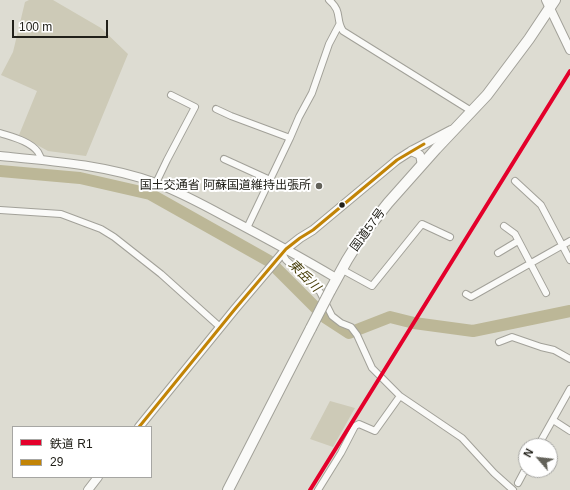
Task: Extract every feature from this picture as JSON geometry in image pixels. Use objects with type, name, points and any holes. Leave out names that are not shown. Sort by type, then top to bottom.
[{"type":"highway","name":"国道57号","points":[[228,490],[338,274],[362,236],[388,203],[455,129],[473,112],[500,79],[550,3]]},
{"type":"street","points":[[247,228],[299,117],[312,93],[329,44],[339,25],[337,3],[330,0]]},
{"type":"street","points":[[550,3],[570,50]]},
{"type":"street","points":[[339,25],[343,31],[350,36],[473,112]]},
{"type":"street","points":[[156,183],[195,107],[172,95]]},
{"type":"street","points":[[216,109],[248,124],[290,138]]},
{"type":"street","points":[[140,426],[220,327],[283,253],[397,160],[411,151],[455,129]]},
{"type":"street","points":[[0,133],[30,145],[37,151],[42,160]]},
{"type":"street","points":[[411,151],[420,155],[422,165]]},
{"type":"street","points":[[0,156],[42,160],[119,172],[156,183],[182,194],[247,228],[283,253],[372,286],[422,224],[450,237]]},
{"type":"street","points":[[224,158],[270,180]]},
{"type":"street","points":[[515,181],[541,205],[570,260]]},
{"type":"street","points":[[0,210],[61,214],[101,229],[114,237],[161,274],[220,327]]},
{"type":"street","points":[[504,226],[514,234],[546,293]]},
{"type":"street","points":[[498,253],[518,241]]},
{"type":"street","points":[[466,294],[471,297],[570,241]]},
{"type":"street","points":[[283,253],[286,260],[320,292],[332,316],[341,323],[351,327],[357,335],[372,368],[400,396],[462,438],[494,473],[513,490]]},
{"type":"street","points":[[499,342],[512,337],[554,350],[570,359]]},
{"type":"street","points":[[543,438],[570,389]]},
{"type":"street","points":[[318,490],[341,453],[355,426],[362,424],[376,431],[400,396]]},
{"type":"street","points":[[553,420],[570,430]]},
{"type":"street","points":[[88,490],[97,478]]},
{"type":"street","points":[[518,483],[521,478]]},
{"type":"shaded area","points":[[29,0],[53,0],[101,28],[128,54],[86,156],[48,151],[19,135],[37,91],[1,75],[13,52],[25,2]]},
{"type":"shaded area","points":[[330,401],[355,408],[333,447],[310,439]]},
{"type":"waterway","name":"東岳川","points":[[0,171],[80,178],[150,194],[269,261],[326,318],[349,333],[390,317],[414,323],[473,331],[570,311]]},
{"type":"rail line","name":"R1","points":[[310,490],[570,71]]},
{"type":"transit line","name":"29","points":[[140,426],[286,249],[313,230],[397,160],[424,144]]},
{"type":"place","name":"国土交通省 阿蘇国道維持出張所","points":[[319,186]]}]
